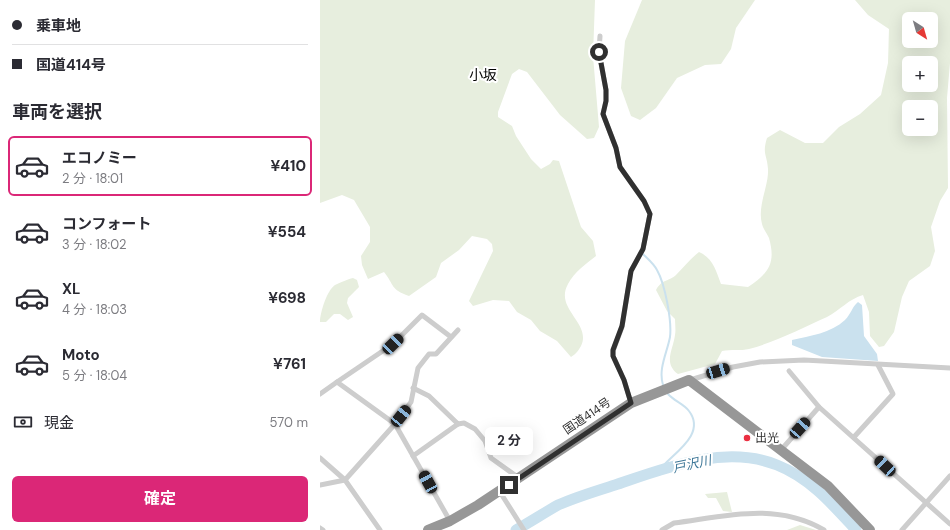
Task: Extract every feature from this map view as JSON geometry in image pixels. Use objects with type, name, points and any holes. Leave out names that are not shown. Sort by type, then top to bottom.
[{"type":"highway","name":"国道414号","points":[[428,530],[450,521],[500,492],[631,403],[689,380]]},
{"type":"highway","points":[[689,380],[828,486],[870,530]]},
{"type":"street","points":[[600,36],[599,52],[606,90],[606,101],[603,114],[616,148],[620,167],[644,201],[650,214],[643,249],[631,271],[622,326],[613,350],[613,356],[624,380],[631,403]]},
{"type":"street","points":[[320,394],[393,344],[422,315],[451,337]]},
{"type":"street","points":[[320,484],[345,480],[395,424],[411,402],[419,365],[429,354],[436,354],[458,330]]},
{"type":"street","points":[[689,380],[733,367],[760,362],[804,360],[950,368]]},
{"type":"street","points":[[854,438],[893,394],[878,365]]},
{"type":"street","points":[[789,372],[820,407],[950,524]]},
{"type":"street","points":[[337,382],[395,424],[450,521]]},
{"type":"street","points":[[413,388],[429,396],[458,424]]},
{"type":"street","points":[[781,450],[820,407]]},
{"type":"street","points":[[413,456],[458,424],[464,423],[476,429],[485,441],[491,458],[519,478]]},
{"type":"street","points":[[320,458],[345,480],[380,530]]},
{"type":"street","points":[[902,530],[950,476]]},
{"type":"street","points":[[500,492],[524,530]]},
{"type":"street","points":[[662,530],[674,523],[760,512],[785,515],[809,521],[824,530]]},
{"type":"green space","points":[[320,0],[595,0],[593,56],[599,127],[594,138],[587,139],[560,115],[527,72],[519,69],[512,74],[498,112],[498,117],[512,126],[516,136],[531,159],[541,169],[550,164],[553,160],[559,161],[581,227],[593,241],[596,256],[580,268],[568,284],[565,293],[569,309],[582,330],[583,338],[581,346],[573,356],[571,357],[557,341],[540,331],[531,320],[517,312],[509,301],[493,300],[473,306],[469,301],[493,251],[492,244],[487,239],[472,236],[459,250],[441,263],[436,277],[409,296],[396,289],[384,272],[368,279],[362,265],[361,256],[370,242],[370,227],[354,200],[342,195],[320,203]]},
{"type":"green space","points":[[642,0],[755,0],[736,28],[731,49],[721,64],[705,65],[677,78],[656,108],[640,120],[631,116],[621,88],[625,41]]},
{"type":"green space","points":[[855,0],[950,0],[950,63],[947,98],[948,188],[940,201],[931,227],[935,251],[930,266],[909,281],[902,297],[894,332],[884,346],[879,347],[870,336],[869,312],[863,295],[853,299],[827,317],[779,339],[749,349],[722,351],[715,364],[678,374],[673,370],[670,361],[675,333],[675,319],[667,311],[656,290],[658,286],[676,275],[699,252],[711,261],[721,284],[748,287],[766,272],[771,261],[772,254],[769,238],[763,226],[761,217],[762,203],[768,176],[765,151],[767,138],[780,130],[805,143],[823,143],[839,127],[860,114],[881,95],[888,63],[889,29],[868,15]]},
{"type":"green space","points":[[353,278],[357,280],[359,287],[348,298],[347,303],[353,317],[348,320],[340,314],[334,314],[326,322],[320,322],[324,302],[332,288],[339,283]]},
{"type":"green space","points":[[727,492],[732,512],[723,511],[716,498],[708,498],[705,494]]},
{"type":"green space","points":[[800,525],[816,530],[787,530]]},
{"type":"water","points":[[858,302],[862,305],[864,336],[877,354],[878,361],[822,357],[792,345],[792,340],[833,328],[847,318]]},
{"type":"waterway","points":[[643,254],[654,266],[660,276],[669,312],[670,337],[662,367],[663,385]]},
{"type":"waterway","points":[[658,472],[684,445],[694,429],[694,420],[689,411],[668,394]]},
{"type":"waterway","name":"戸沢川","points":[[516,530],[558,505],[586,494],[654,472],[695,461],[737,457],[757,459],[789,470],[820,493],[856,530]]},
{"type":"place","name":"出光","points":[[747,438]]},
{"type":"district","name":"小坂","points":[[483,75]]},
{"type":"route","points":[[509,485],[631,403],[624,380],[613,356],[613,350],[622,326],[631,271],[643,249],[644,237],[650,221],[650,214],[639,193],[620,167],[616,148],[608,131],[603,114],[606,101],[606,90],[599,52]]}]
